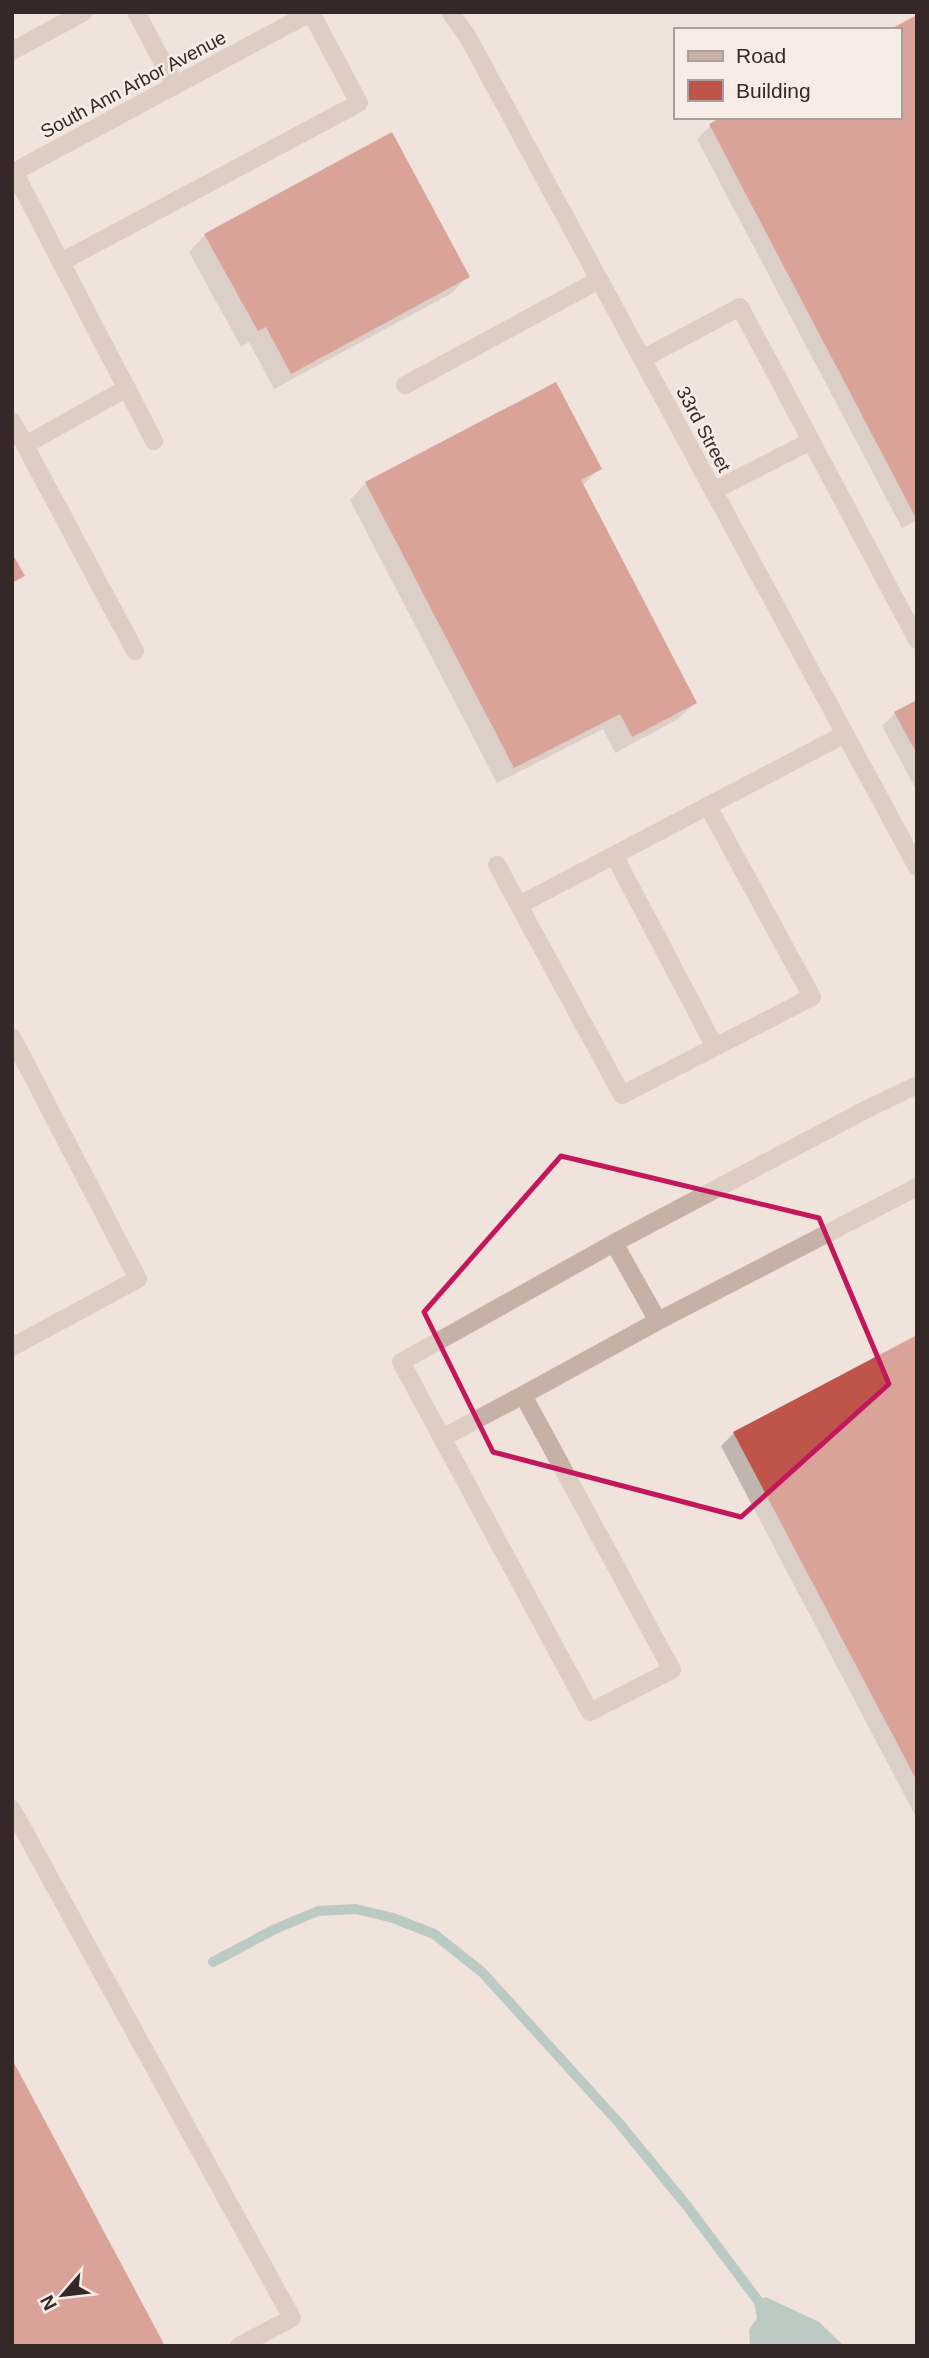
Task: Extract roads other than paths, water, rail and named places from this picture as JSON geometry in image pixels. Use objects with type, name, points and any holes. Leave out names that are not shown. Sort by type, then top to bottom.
[{"type":"street","points":[[12,51],[84,12]]},
{"type":"street","points":[[136,12],[175,85]]},
{"type":"street","points":[[61,262],[359,103],[311,12]]},
{"type":"street","name":"South Ann Arbor Avenue","points":[[13,173],[311,12]]},
{"type":"street","name":"33rd Street","points":[[455,14],[917,867]]},
{"type":"street","points":[[13,173],[155,441]]},
{"type":"street","points":[[405,385],[599,280]]},
{"type":"street","points":[[642,359],[740,307],[917,640]]},
{"type":"street","points":[[25,445],[127,388]]},
{"type":"street","points":[[12,421],[135,651]]},
{"type":"street","points":[[713,491],[811,441]]},
{"type":"street","points":[[519,905],[845,734]]},
{"type":"street","points":[[497,865],[622,1095],[812,997],[708,806]]},
{"type":"street","points":[[614,855],[715,1046]]},
{"type":"street","points":[[12,1037],[138,1279],[12,1348]]},
{"type":"street","points":[[523,1395],[672,1670],[590,1712],[401,1362],[614,1243],[917,1085]]},
{"type":"street","points":[[442,1438],[657,1321],[917,1187]]},
{"type":"street","points":[[614,1243],[657,1321]]},
{"type":"street","points":[[12,1809],[292,2318],[239,2346]]},
{"type":"water","points":[[766,2297],[819,2322],[844,2346],[750,2346],[749,2330],[757,2318],[754,2302]]},
{"type":"waterway","points":[[213,1962],[275,1929],[318,1911],[356,1909],[393,1918],[434,1934],[482,1972],[619,2123],[687,2206],[765,2310]]}]
